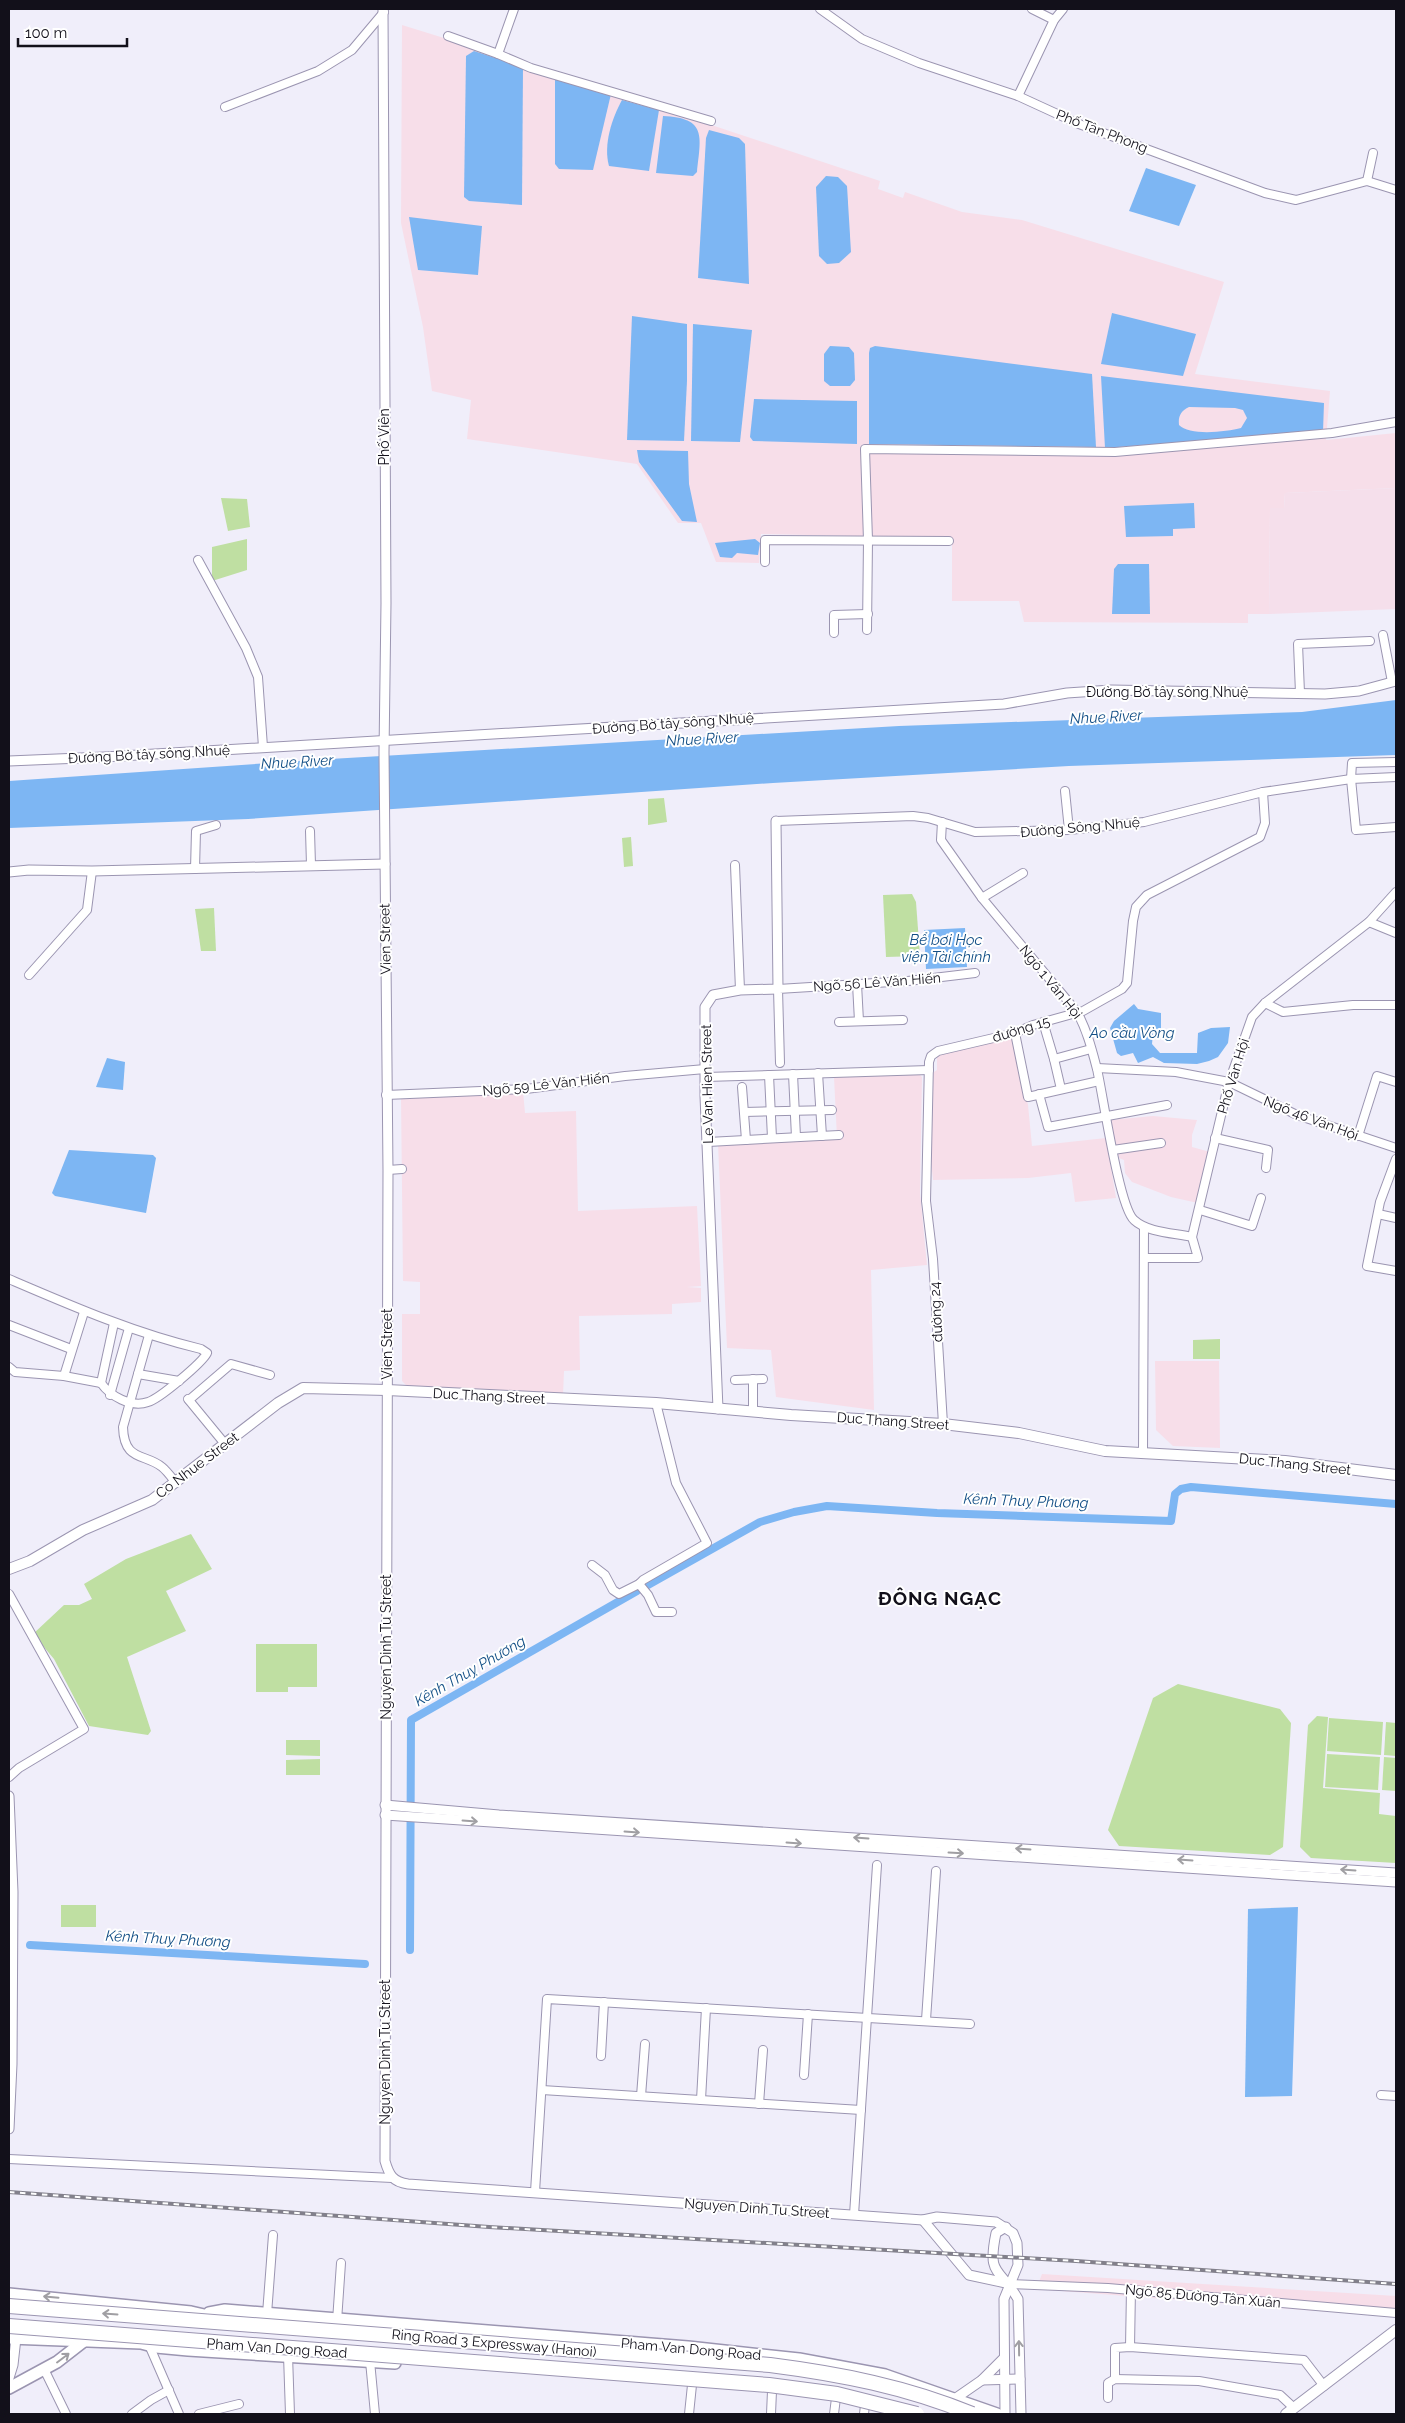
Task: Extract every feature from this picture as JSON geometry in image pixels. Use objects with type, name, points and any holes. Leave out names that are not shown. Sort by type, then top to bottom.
[{"type":"highway","name":"Ring Road 3 Expressway (Hanoi)","points":[[9,2306],[770,2365],[850,2377],[917,2393],[972,2414]]},
{"type":"highway","name":"Ring Road 3 Expressway (Hanoi)","points":[[9,2326],[769,2385],[837,2394],[917,2414]]},
{"type":"main road","name":"Co Nhue Street","points":[[9,1569],[30,1561],[83,1530],[152,1500],[278,1403],[303,1388],[387,1390]]},
{"type":"main road","name":"Duc Thang Street","points":[[387,1390],[656,1403],[752,1412],[943,1424],[1020,1434],[1105,1451],[1284,1461],[1396,1475]]},
{"type":"main road","name":"Pham Van Dong Road","points":[[14,2294],[204,2313],[224,2319],[773,2363],[836,2371],[884,2382],[905,2383]]},
{"type":"main road","points":[[12,2338],[14,2294]]},
{"type":"main road","name":"Pham Van Dong Road","points":[[204,2313],[225,2310],[337,2321],[688,2347],[799,2359],[885,2375],[956,2398],[997,2414]]},
{"type":"main road","points":[[1290,2411],[1396,2330]]},
{"type":"main road","name":"Pham Van Dong Road","points":[[12,2338],[145,2344],[188,2350],[370,2361],[772,2391],[833,2398]]},
{"type":"main road","name":"Pham Van Dong Road","points":[[145,2344],[157,2339],[774,2387],[822,2394],[865,2410],[904,2414]]},
{"type":"main road","points":[[9,2388],[44,2369],[84,2341]]},
{"type":"street","points":[[498,54],[514,9]]},
{"type":"street","name":"Phố Tân Phong","points":[[820,9],[862,39],[918,63],[1018,96],[1079,124],[1277,196],[1296,200],[1366,181]]},
{"type":"street","points":[[1032,9],[1054,20]]},
{"type":"street","points":[[1018,96],[1054,20],[1063,9]]},
{"type":"street","points":[[226,107],[318,71],[352,50],[384,10]]},
{"type":"street","name":"Phố Viên","points":[[384,10],[385,864]]},
{"type":"street","points":[[448,36],[531,68],[711,121]]},
{"type":"street","points":[[1373,153],[1366,181],[1396,190]]},
{"type":"street","points":[[867,630],[868,540],[865,449],[1115,452],[1332,433],[1396,422]]},
{"type":"street","points":[[766,562],[765,540],[949,541]]},
{"type":"street","points":[[198,560],[246,648],[258,677],[263,747]]},
{"type":"street","points":[[834,633],[834,615],[868,614]]},
{"type":"street","points":[[1384,635],[1394,681]]},
{"type":"street","points":[[1300,693],[1298,644],[1370,641]]},
{"type":"street","name":"Đường Bờ tây sông Nhuệ","points":[[9,761],[1004,704],[1068,693],[1111,690],[1325,694],[1359,691],[1394,681]]},
{"type":"street","points":[[1396,762],[1352,763],[1351,779],[1356,830],[1396,827]]},
{"type":"street","name":"Đường Sông Nhuệ","points":[[776,821],[913,816],[975,832],[1069,830],[1144,822],[1259,793],[1351,779],[1396,777]]},
{"type":"street","points":[[1065,791],[1069,830]]},
{"type":"street","name":"đường 15","points":[[929,1070],[931,1056],[938,1051],[1014,1033],[1043,1022],[1083,1011],[1122,989],[1127,982],[1136,907],[1146,895],[1260,837],[1265,823],[1259,793]]},
{"type":"street","points":[[776,821],[780,1063]]},
{"type":"street","name":"Ngõ 1 Văn Hội","points":[[942,822],[941,840],[982,898],[1078,1012],[1084,1025],[1097,1068],[1105,1117],[1126,1206],[1133,1220],[1144,1227]]},
{"type":"street","points":[[195,868],[196,831],[216,825]]},
{"type":"street","points":[[310,831],[311,865]]},
{"type":"street","points":[[9,872],[29,870],[92,871],[385,864]]},
{"type":"street","name":"Vien Street","points":[[385,864],[388,1170],[387,1390]]},
{"type":"street","points":[[735,865],[740,990]]},
{"type":"street","points":[[29,975],[87,910],[92,871]]},
{"type":"street","points":[[982,898],[1023,873]]},
{"type":"street","name":"Phố Văn Hội","points":[[1144,1258],[1198,1258],[1192,1237],[1200,1210],[1229,1082],[1252,1017],[1265,1003],[1369,922],[1396,892]]},
{"type":"street","points":[[1369,922],[1396,933]]},
{"type":"street","name":"Ngõ 56 Lê Văn Hiến","points":[[778,989],[975,973]]},
{"type":"street","points":[[857,984],[859,1021]]},
{"type":"street","name":"Le Van Hien Street","points":[[718,1409],[705,1006],[712,995],[740,990],[778,989]]},
{"type":"street","points":[[1265,1003],[1283,1012],[1353,1005],[1396,1005]]},
{"type":"street","points":[[840,1022],[903,1020]]},
{"type":"street","points":[[1043,1022],[1061,1089]]},
{"type":"street","points":[[1014,1033],[1028,1096],[1099,1081]]},
{"type":"street","points":[[1054,1059],[1091,1049]]},
{"type":"street","name":"Ngõ 46 Văn Hội","points":[[1097,1068],[1176,1072],[1229,1082],[1298,1115],[1358,1136],[1396,1145]]},
{"type":"street","name":"Ngõ 59 Lê Văn Hiến","points":[[386,1095],[526,1089],[617,1077],[706,1073],[769,1075],[929,1070]]},
{"type":"street","name":"đường 24","points":[[929,1070],[926,1201],[933,1260],[943,1424]]},
{"type":"street","points":[[818,1073],[822,1136]]},
{"type":"street","points":[[793,1074],[796,1137]]},
{"type":"street","points":[[769,1075],[772,1138]]},
{"type":"street","points":[[1358,1136],[1377,1076],[1396,1082]]},
{"type":"street","points":[[742,1087],[746,1140]]},
{"type":"street","points":[[1039,1094],[1048,1127],[1167,1105]]},
{"type":"street","points":[[744,1112],[832,1110]]},
{"type":"street","points":[[708,1142],[839,1135]]},
{"type":"street","points":[[1215,1138],[1268,1150],[1266,1168]]},
{"type":"street","points":[[1113,1150],[1161,1143]]},
{"type":"street","points":[[1396,1159],[1378,1214],[1367,1266],[1396,1271]]},
{"type":"street","points":[[388,1170],[402,1169]]},
{"type":"street","points":[[1200,1210],[1252,1226],[1261,1198]]},
{"type":"street","points":[[1378,1214],[1396,1218]]},
{"type":"street","points":[[1143,1452],[1144,1227],[1192,1237]]},
{"type":"street","points":[[9,1281],[114,1323],[201,1349],[207,1353],[179,1381],[148,1402],[131,1402],[110,1395],[101,1383],[64,1376],[15,1372],[9,1367]]},
{"type":"street","points":[[64,1376],[84,1312]]},
{"type":"street","points":[[101,1383],[114,1323]]},
{"type":"street","points":[[9,1325],[71,1349]]},
{"type":"street","points":[[110,1395],[129,1328]]},
{"type":"street","points":[[149,1335],[123,1427],[123,1437],[138,1458],[163,1467],[176,1483]]},
{"type":"street","points":[[225,1444],[188,1400],[231,1364],[270,1375]]},
{"type":"street","points":[[138,1374],[179,1381]]},
{"type":"street","points":[[752,1412],[753,1379]]},
{"type":"street","points":[[736,1380],[763,1379]]},
{"type":"street","name":"Nguyen Dinh Tu Street","points":[[387,1390],[385,2161],[392,2178],[398,2183],[408,2184],[923,2220],[937,2217],[970,2219],[996,2222],[1006,2227]]},
{"type":"street","points":[[592,1565],[604,1575],[613,1590],[619,1594],[644,1589],[706,1543],[676,1483],[656,1403]]},
{"type":"street","points":[[644,1589],[656,1612],[672,1612]]},
{"type":"street","points":[[9,1594],[84,1729],[19,1768],[9,1778]]},
{"type":"street","points":[[9,1796],[9,2129]]},
{"type":"street","points":[[385,1805],[403,1811]]},
{"type":"street","points":[[385,1814],[403,1811],[519,1816],[1396,1873]]},
{"type":"street","points":[[421,1812],[1396,1882]]},
{"type":"street","points":[[854,2215],[877,1865]]},
{"type":"street","points":[[926,2020],[936,1871]]},
{"type":"street","points":[[535,2192],[547,1999],[970,2024]]},
{"type":"street","points":[[601,2056],[604,2002]]},
{"type":"street","points":[[701,2100],[706,2008]]},
{"type":"street","points":[[804,2074],[808,2014]]},
{"type":"street","points":[[641,2096],[644,2044]]},
{"type":"street","points":[[759,2104],[763,2050]]},
{"type":"street","points":[[542,2090],[861,2110]]},
{"type":"street","points":[[1380,2095],[1396,2096]]},
{"type":"street","points":[[9,2159],[392,2178]]},
{"type":"street","points":[[923,2220],[969,2275],[1009,2284]]},
{"type":"street","points":[[1005,2414],[1004,2299],[1009,2284],[1018,2265],[1018,2251],[1013,2233],[1006,2227],[996,2233],[992,2263],[996,2273],[1009,2284],[1018,2299],[1021,2414]]},
{"type":"street","points":[[267,2314],[273,2235]]},
{"type":"street","points":[[337,2321],[341,2263]]},
{"type":"street","name":"Ngõ 85 Đường Tân Xuân","points":[[1009,2284],[1132,2289],[1396,2312]]},
{"type":"street","points":[[1130,2347],[1132,2289]]},
{"type":"street","points":[[9,2378],[13,2365],[12,2338]]},
{"type":"street","points":[[145,2344],[179,2414]]},
{"type":"street","points":[[1115,2379],[1115,2348],[1130,2347],[1304,2360],[1324,2386]]},
{"type":"street","points":[[288,2355],[290,2414]]},
{"type":"street","points":[[956,2398],[982,2380],[1004,2358]]},
{"type":"street","points":[[370,2361],[375,2414]]},
{"type":"street","points":[[44,2369],[66,2414]]},
{"type":"street","points":[[982,2380],[1020,2379]]},
{"type":"street","points":[[1108,2398],[1108,2383],[1115,2379],[1199,2381],[1280,2395],[1290,2411]]},
{"type":"street","points":[[689,2414],[692,2385]]},
{"type":"street","points":[[134,2414],[150,2400],[169,2390]]},
{"type":"street","points":[[772,2391],[772,2414]]},
{"type":"street","points":[[833,2398],[834,2414]]},
{"type":"street","points":[[199,2414],[238,2404]]},
{"type":"shaded area","points":[[402,25],[534,66],[880,181],[878,189],[903,198],[905,192],[962,212],[1022,220],[1224,282],[1195,374],[1330,391],[1326,440],[1396,433],[1396,488],[1285,493],[1284,508],[1270,509],[1269,614],[1248,614],[1248,623],[1024,622],[1019,601],[952,601],[952,538],[761,534],[759,563],[716,562],[701,523],[678,523],[637,464],[467,439],[471,400],[432,391],[423,327],[401,223]]},
{"type":"shaded area","points":[[1396,488],[1396,609],[1269,614],[1270,508],[1284,508],[1285,493]]},
{"type":"shaded area","points":[[1013,1037],[1028,1105],[1032,1146],[1106,1138],[1116,1198],[1075,1202],[1071,1173],[1028,1178],[933,1180],[926,1113],[928,1076],[937,1070],[937,1052]]},
{"type":"shaded area","points":[[919,1074],[922,1077],[920,1193],[927,1265],[871,1270],[874,1410],[776,1397],[771,1350],[727,1348],[718,1144],[837,1138],[834,1077]]},
{"type":"shaded area","points":[[523,1091],[525,1113],[576,1111],[578,1211],[697,1206],[701,1286],[687,1287],[701,1288],[701,1302],[672,1304],[672,1314],[579,1316],[580,1370],[564,1371],[563,1395],[408,1387],[402,1381],[402,1314],[420,1314],[420,1282],[403,1281],[401,1096]]},
{"type":"shaded area","points":[[1153,1116],[1197,1120],[1192,1135],[1192,1147],[1210,1152],[1198,1203],[1171,1197],[1132,1182],[1125,1173],[1124,1160],[1119,1158],[1110,1120]]},
{"type":"shaded area","points":[[1155,1361],[1219,1361],[1220,1448],[1173,1446],[1156,1430]]},
{"type":"shaded area","points":[[1042,2274],[1396,2296],[1396,2317],[1036,2289]]},
{"type":"green space","points":[[221,498],[247,499],[250,527],[228,531]]},
{"type":"green space","points":[[247,539],[247,570],[212,581],[212,547]]},
{"type":"green space","points":[[664,798],[667,822],[648,825],[648,799]]},
{"type":"green space","points":[[631,837],[633,866],[624,867],[622,838]]},
{"type":"green space","points":[[912,894],[916,902],[920,956],[886,957],[883,895]]},
{"type":"green space","points":[[214,908],[216,951],[201,951],[195,909]]},
{"type":"green space","points":[[1220,1339],[1220,1359],[1193,1359],[1193,1340]]},
{"type":"green space","points":[[191,1534],[212,1569],[166,1591],[186,1631],[127,1657],[151,1731],[148,1735],[89,1726],[54,1659],[33,1634],[64,1605],[79,1605],[92,1599],[84,1584],[126,1559]]},
{"type":"green space","points":[[256,1644],[317,1644],[317,1687],[288,1687],[288,1692],[256,1692]]},
{"type":"green space","points":[[1178,1684],[1280,1709],[1291,1723],[1283,1847],[1270,1855],[1119,1846],[1108,1830],[1153,1698]]},
{"type":"green space","points":[[1317,1716],[1328,1717],[1323,1788],[1380,1793],[1379,1814],[1396,1816],[1396,1863],[1311,1858],[1300,1847],[1308,1725]]},
{"type":"green space","points":[[1329,1718],[1383,1722],[1381,1755],[1327,1751]]},
{"type":"green space","points":[[1386,1722],[1396,1723],[1396,1756],[1384,1755]]},
{"type":"green space","points":[[286,1740],[320,1740],[320,1756],[286,1755]]},
{"type":"green space","points":[[1327,1754],[1380,1757],[1378,1790],[1325,1787]]},
{"type":"green space","points":[[1384,1757],[1396,1758],[1396,1791],[1382,1790]]},
{"type":"green space","points":[[320,1759],[320,1775],[286,1775],[286,1760]]},
{"type":"green space","points":[[61,1905],[96,1905],[96,1927],[61,1927]]},
{"type":"water","points":[[474,51],[523,67],[522,205],[469,201],[464,197],[466,56]]},
{"type":"water","points":[[555,77],[611,94],[593,170],[559,169],[555,164]]},
{"type":"water","points":[[622,100],[659,110],[649,171],[609,166],[607,158],[608,141],[615,115]]},
{"type":"water","points":[[663,116],[687,121],[694,125],[698,131],[700,148],[697,172],[693,176],[656,173]]},
{"type":"water","points":[[709,130],[739,138],[745,144],[749,284],[698,278],[706,138]]},
{"type":"water","points":[[1146,168],[1196,185],[1179,226],[1129,211]]},
{"type":"water","points":[[826,176],[838,177],[847,186],[851,252],[839,263],[827,264],[819,256],[816,187]]},
{"type":"water","points":[[409,217],[482,226],[478,275],[418,270]]},
{"type":"water","points":[[1112,313],[1196,334],[1183,376],[1101,364]]},
{"type":"water","points":[[632,316],[687,324],[684,441],[627,440]]},
{"type":"water","points":[[693,324],[752,330],[740,442],[691,441]]},
{"type":"water","points":[[830,346],[849,347],[854,353],[855,380],[850,386],[830,386],[824,381],[824,354]]},
{"type":"water","points":[[875,346],[1092,374],[1096,447],[869,444],[869,353],[870,348]]},
{"type":"water","points":[[1101,376],[1324,403],[1323,432],[1105,448]],"holes":[[[1189,407],[1235,408],[1243,410],[1247,418],[1241,428],[1217,432],[1199,432],[1191,431],[1179,425],[1181,414]]]},
{"type":"water","points":[[754,399],[857,401],[857,444],[753,441],[750,437]]},
{"type":"water","points":[[637,450],[688,451],[689,484],[697,522],[682,521],[639,462]]},
{"type":"water","points":[[1194,503],[1195,528],[1173,529],[1173,536],[1126,537],[1124,506]]},
{"type":"water","points":[[755,539],[760,543],[758,555],[737,553],[732,558],[720,557],[715,543]]},
{"type":"water","points":[[1118,564],[1149,564],[1150,614],[1112,614],[1114,569]]},
{"type":"water","name":"Nhue River","points":[[1396,700],[1396,755],[1069,766],[773,783],[248,819],[9,828],[9,781],[313,760],[899,726],[1302,712]]},
{"type":"water","name":"Bể bơi Học viện Tài chính","points":[[965,928],[967,967],[926,969],[924,930]]},
{"type":"water","name":"Ao cầu Vòng","points":[[1134,1004],[1138,1009],[1161,1013],[1161,1030],[1153,1033],[1152,1044],[1160,1053],[1197,1053],[1198,1033],[1211,1028],[1230,1027],[1228,1043],[1218,1057],[1197,1064],[1164,1063],[1153,1057],[1138,1063],[1133,1053],[1121,1056],[1117,1053],[1110,1028],[1114,1021]]},
{"type":"water","points":[[107,1058],[125,1062],[123,1090],[96,1087]]},
{"type":"water","points":[[69,1150],[153,1155],[156,1158],[146,1213],[55,1196],[52,1193]]},
{"type":"water","points":[[1298,1907],[1292,2096],[1245,2097],[1248,1909]]},
{"type":"waterway","name":"Kênh Thuỵ Phương","points":[[648,1585],[760,1522],[794,1512],[827,1506],[937,1513],[1171,1521],[1175,1494],[1181,1489],[1191,1487],[1396,1504]]},
{"type":"waterway","name":"Kênh Thuỵ Phương","points":[[410,1950],[411,1720],[637,1591]]},
{"type":"waterway","name":"Kênh Thuỵ Phương","points":[[30,1945],[365,1964]]},
{"type":"railway","points":[[9,2192],[489,2227],[1076,2261],[1396,2284]]},
{"type":"district","name":"ĐÔNG NGẠC","points":[[940,1598]]}]
